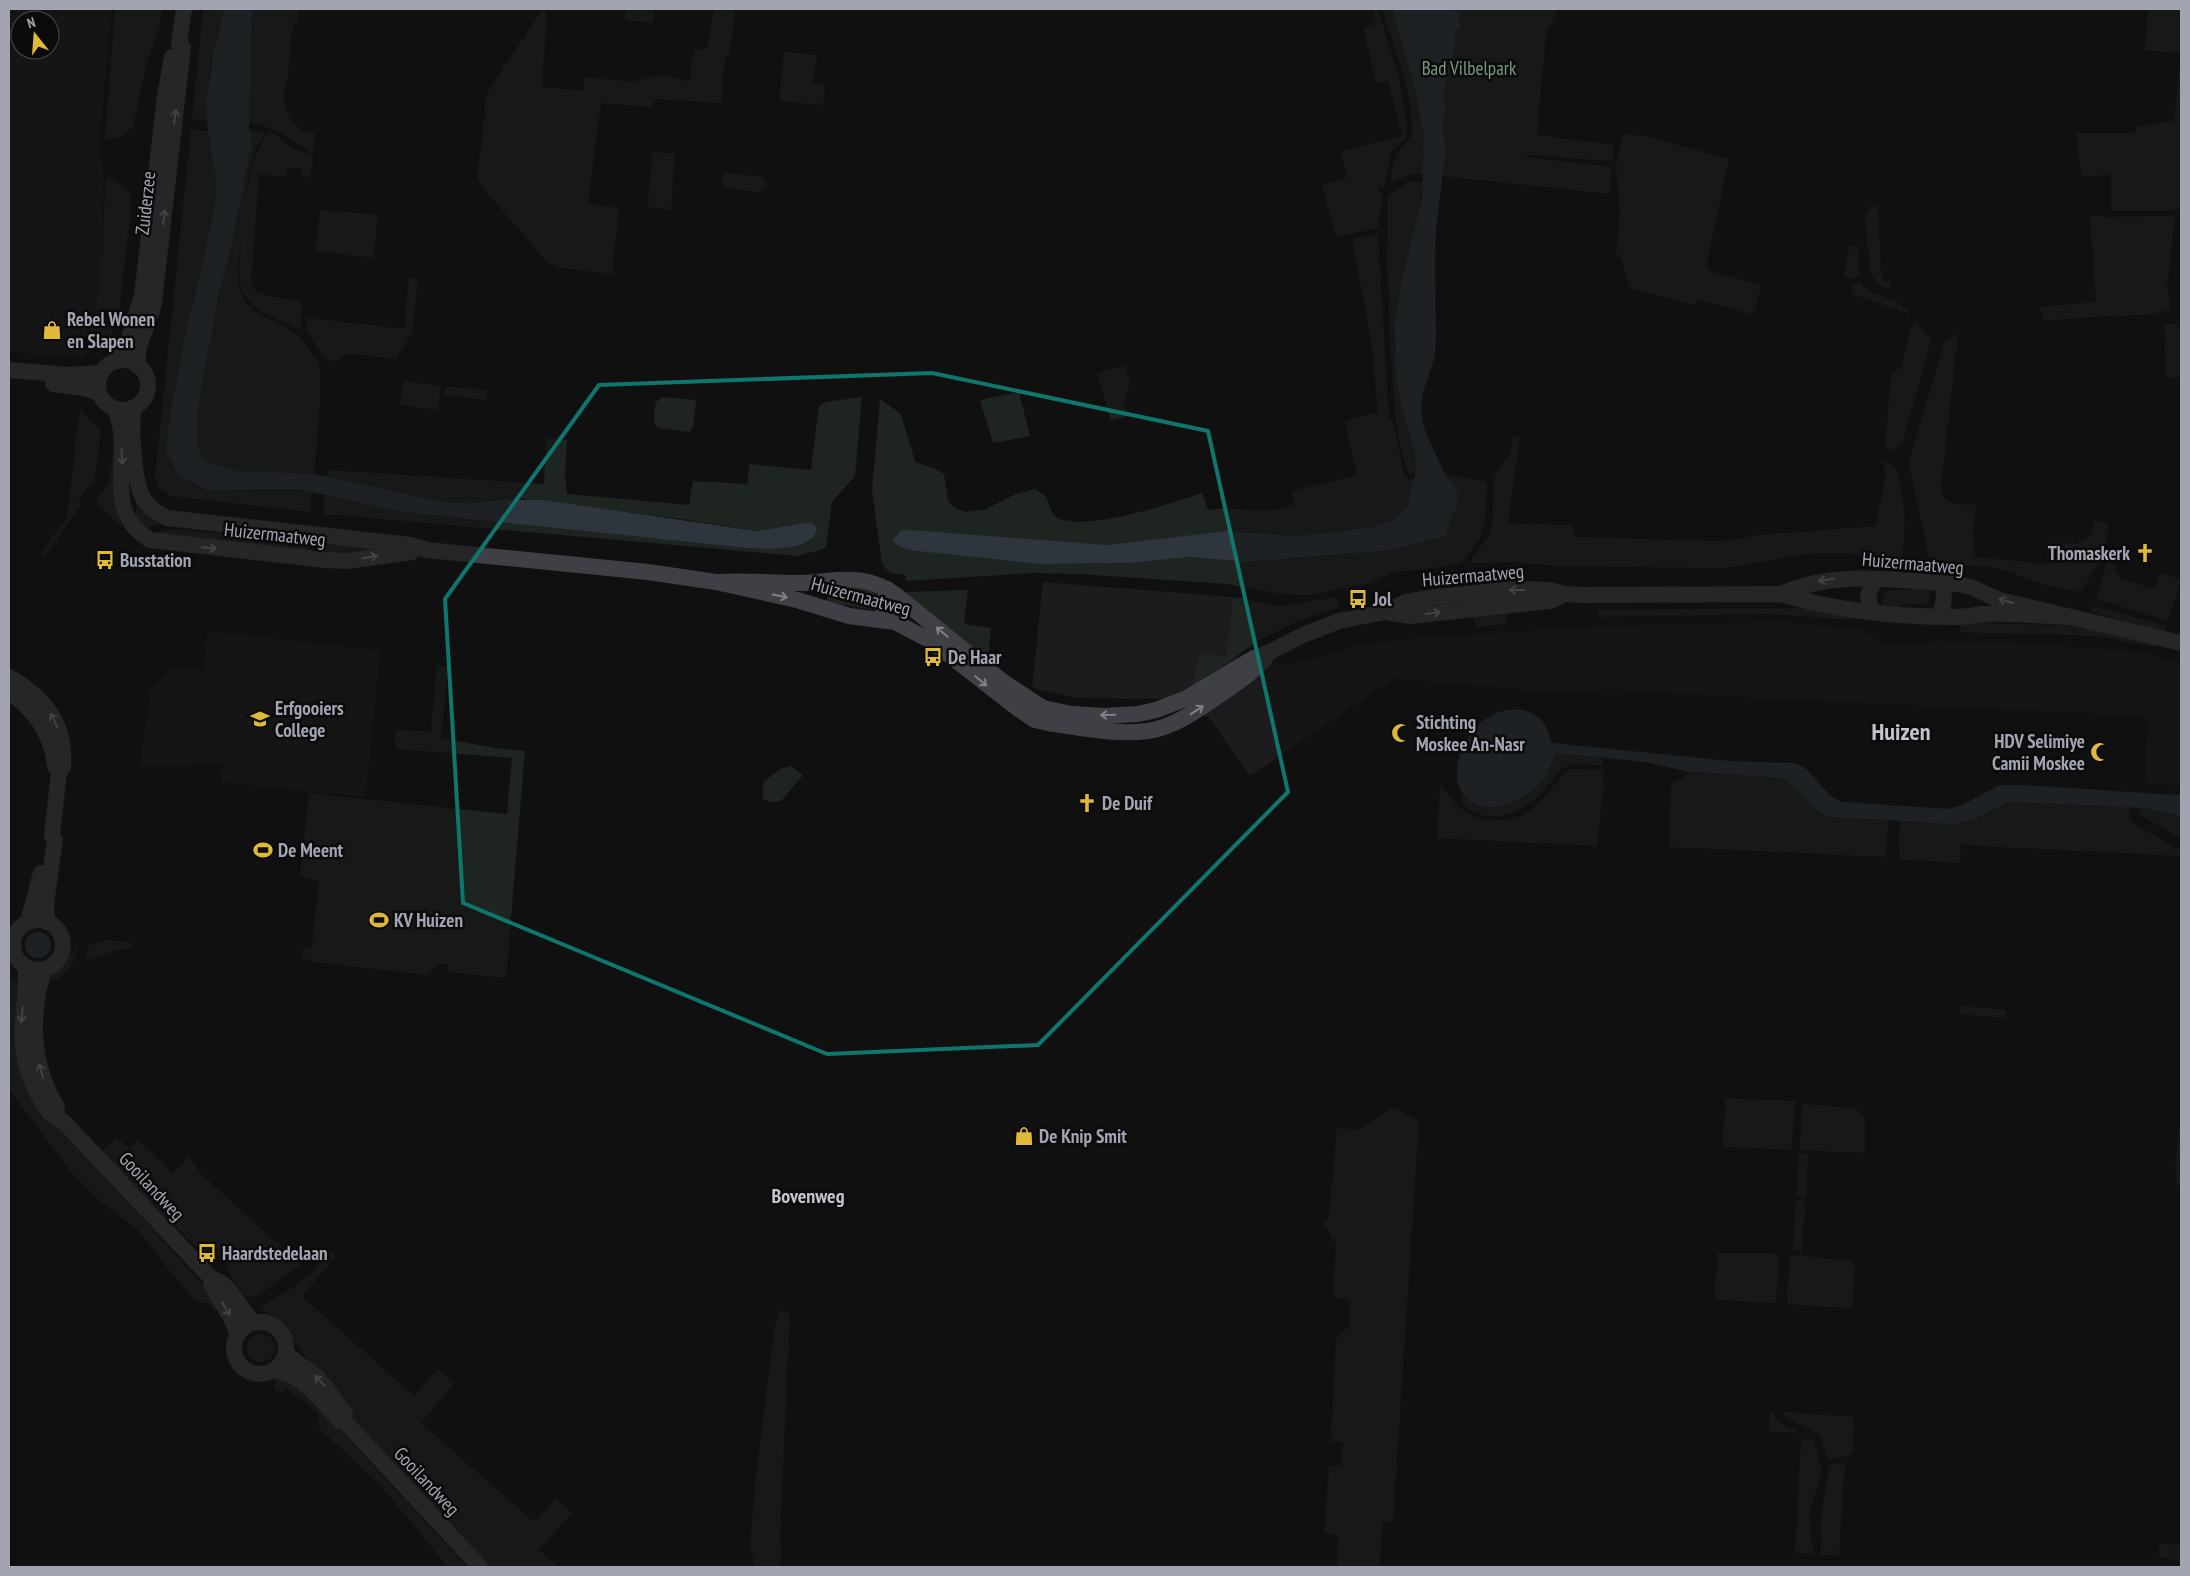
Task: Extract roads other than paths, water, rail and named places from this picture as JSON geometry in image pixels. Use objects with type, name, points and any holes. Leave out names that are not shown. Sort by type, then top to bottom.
[{"type":"main road","name":"Zuiderzee","points":[[179,43],[184,9]]},
{"type":"main road","name":"Zuiderzee","points":[[117,361],[126,346],[142,296],[165,96],[174,45],[179,43]]},
{"type":"main road","name":"Zuiderzee","points":[[138,366],[138,350],[142,334],[152,312],[154,302],[183,47],[179,43]]},
{"type":"main road","points":[[9,381],[92,389],[99,393],[107,404],[115,409],[125,410],[134,407],[144,399],[148,388],[146,375],[138,366],[128,361],[117,361],[109,364],[101,373],[98,383],[99,393]]},
{"type":"main road","points":[[9,370],[70,375],[101,373]]},
{"type":"main road","name":"Huizermaatweg","points":[[134,407],[132,422],[136,474],[141,495],[150,507],[167,518],[411,545],[427,550],[648,572],[716,582],[849,616],[882,620],[901,625],[931,641],[992,691],[1035,720],[1048,723],[1116,731],[1136,732],[1153,730],[1181,720],[1258,667],[1272,652]]},
{"type":"main road","name":"Huizermaatweg","points":[[115,409],[119,423],[123,464],[121,502],[127,519],[139,533],[154,542],[316,560],[347,560],[427,550]]},
{"type":"main road","name":"Huizermaatweg","points":[[1780,594],[1800,585],[1844,578],[1942,583],[1970,588],[1999,600],[2181,643]]},
{"type":"main road","name":"Huizermaatweg","points":[[716,582],[749,580],[800,583],[854,579],[887,589],[1021,695],[1043,708],[1072,714],[1104,716],[1138,714],[1156,710],[1185,699],[1252,659],[1272,652],[1303,635],[1339,621],[1385,612],[1410,616],[1550,602],[1565,594],[1780,594],[1800,600],[1871,611],[1954,617],[1983,614],[2070,617]]},
{"type":"main road","points":[[1871,611],[1868,595],[1874,579]]},
{"type":"main road","points":[[819,607],[824,580]]},
{"type":"main road","points":[[1938,616],[1943,608],[1944,600],[1942,583]]},
{"type":"main road","points":[[882,620],[887,589]]},
{"type":"main road","points":[[9,677],[37,696],[46,706],[54,720],[63,747],[63,767],[59,772],[52,836],[55,840],[46,904],[47,921]]},
{"type":"main road","points":[[9,692],[32,711],[45,729],[53,752],[55,768],[59,772]]},
{"type":"main road","points":[[28,922],[48,839],[52,836]]},
{"type":"main road","points":[[37,920],[47,921],[60,932],[63,945],[58,960],[44,969],[26,967],[16,956],[13,942],[18,930],[28,922],[37,920]]},
{"type":"main road","name":"Gooilandweg","points":[[26,967],[21,1024],[25,1061],[35,1090],[56,1119],[63,1120],[212,1279],[218,1280],[229,1291],[254,1323]]},
{"type":"main road","name":"Gooilandweg","points":[[44,969],[36,1010],[36,1048],[45,1082],[63,1114],[63,1120]]},
{"type":"main road","name":"Gooilandweg","points":[[212,1279],[211,1285],[230,1316],[238,1334]]},
{"type":"main road","points":[[254,1323],[266,1323],[277,1328],[285,1338],[286,1354],[281,1364],[274,1370],[260,1374],[243,1368],[235,1352],[238,1334],[245,1327],[254,1323]]},
{"type":"main road","name":"Gooilandweg","points":[[286,1354],[312,1374],[328,1390],[346,1417],[345,1422]]},
{"type":"main road","name":"Gooilandweg","points":[[274,1370],[299,1378],[340,1421],[345,1422],[480,1567]]},
{"type":"place","name":"Rebel Wonen en Slapen","points":[[52,330]]},
{"type":"place","name":"Thomaskerk","points":[[2145,553]]},
{"type":"place","name":"Busstation","points":[[105,560]]},
{"type":"place","name":"Jol","points":[[1358,599]]},
{"type":"place","name":"De Haar","points":[[933,657]]},
{"type":"place","name":"Erfgooiers College","points":[[260,719]]},
{"type":"place","name":"Stichting Moskee An-Nasr","points":[[1401,733]]},
{"type":"place","name":"HDV Selimiye Camii Moskee","points":[[2100,752]]},
{"type":"place","name":"De Duif","points":[[1087,803]]},
{"type":"place","name":"De Meent","points":[[263,850]]},
{"type":"place","name":"KV Huizen","points":[[379,920]]},
{"type":"place","name":"De Knip Smit","points":[[1024,1136]]},
{"type":"place","name":"Haardstedelaan","points":[[207,1253]]},
{"type":"district","name":"Huizen","points":[[1901,731]]},
{"type":"district","name":"Bovenweg","points":[[808,1196]]},
{"type":"park label","name":"Bad Vilbelpark","points":[[1469,68]]}]
